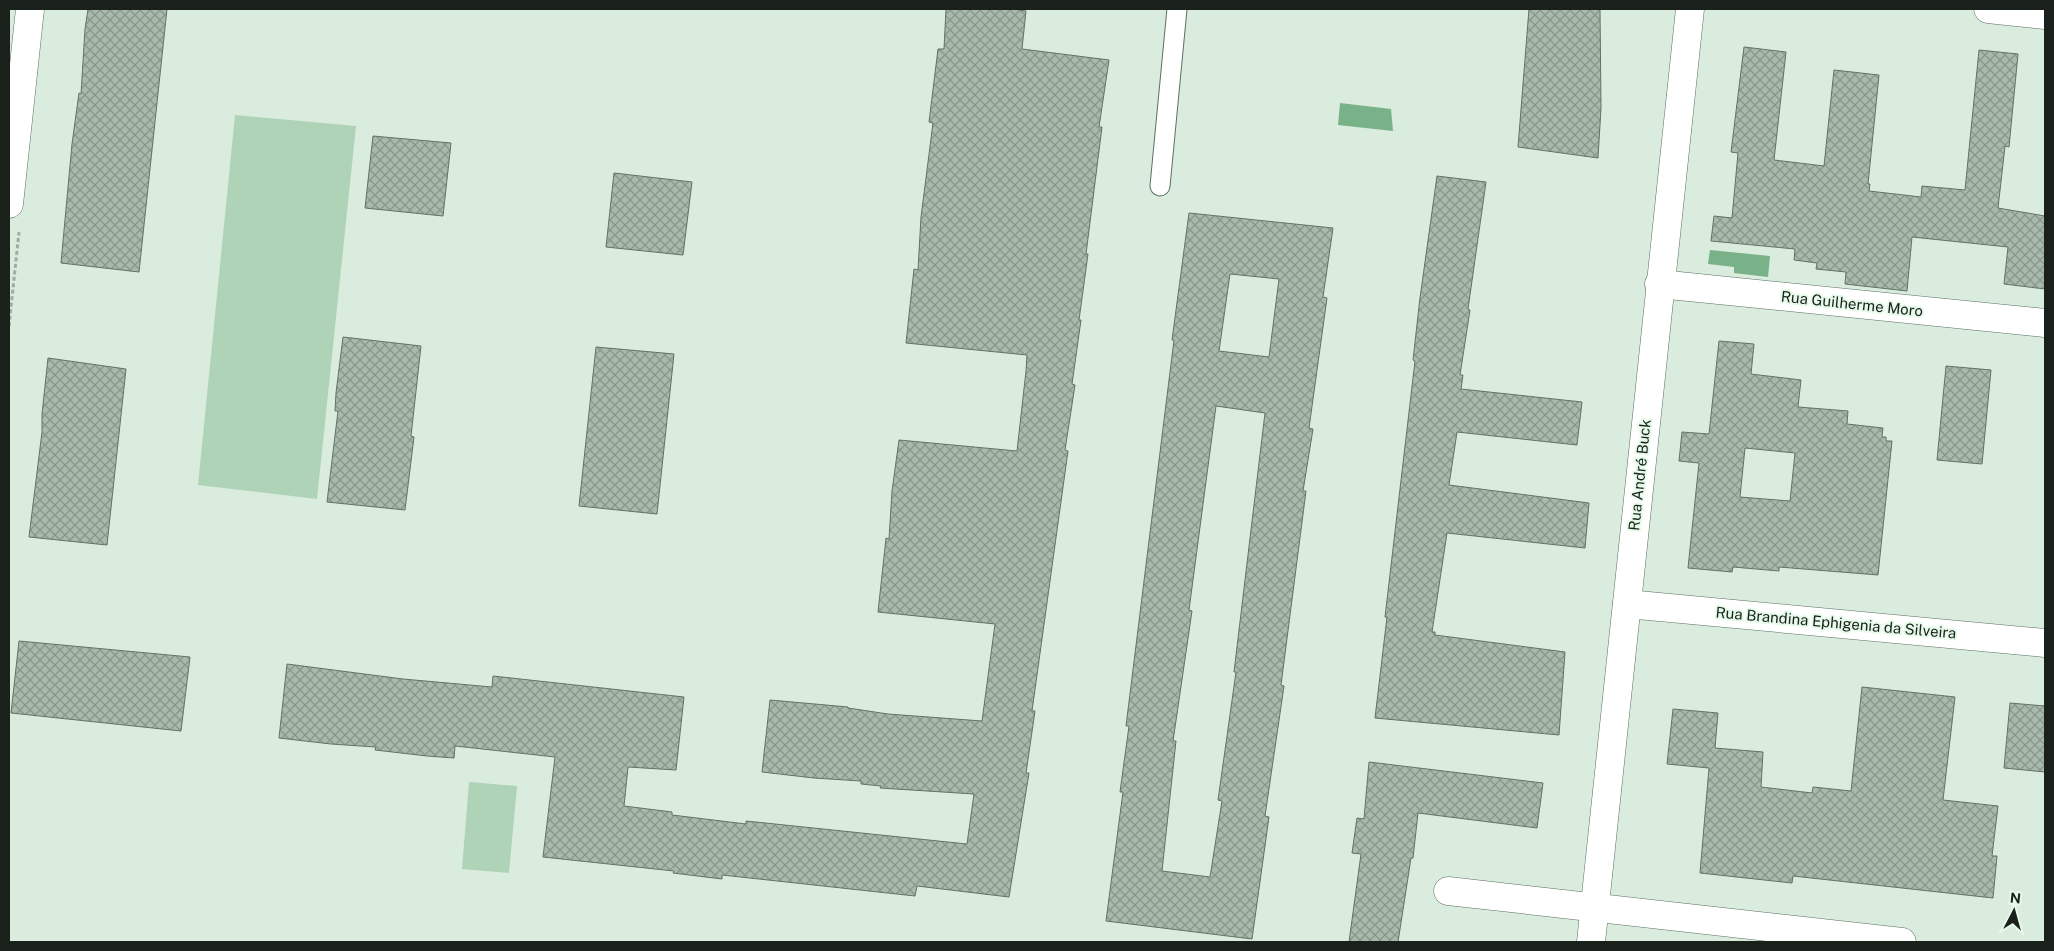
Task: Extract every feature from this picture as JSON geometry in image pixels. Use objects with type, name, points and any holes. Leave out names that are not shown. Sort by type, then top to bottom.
[{"type":"street","points":[[9,204],[30,9]]},
{"type":"street","name":"Rua André Buck","points":[[1591,942],[1659,284],[1690,9]]},
{"type":"street","points":[[1988,9],[2045,15]]},
{"type":"street","name":"Rua Guilherme Moro","points":[[1659,284],[2045,323]]},
{"type":"street","name":"Rua Brandina Ephigenia da Silveira","points":[[1627,604],[2045,643]]},
{"type":"street","points":[[1448,891],[1902,942]]},
{"type":"lane","points":[[1160,186],[1177,9]]},
{"type":"shaded area","points":[[1340,103],[1391,109],[1393,131],[1338,125]]},
{"type":"shaded area","points":[[235,115],[356,126],[317,499],[198,485]]},
{"type":"shaded area","points":[[1710,250],[1770,256],[1768,277],[1734,273],[1734,267],[1708,264]]},
{"type":"shaded area","points":[[469,782],[517,786],[509,873],[462,869]]},
{"type":"building","points":[[88,9],[167,9],[139,272],[61,263],[72,144],[79,93],[81,94]]},
{"type":"building","points":[[946,9],[1019,9],[1026,11],[1022,49],[1109,60],[1099,127],[1102,127],[1086,254],[1088,254],[1079,320],[1081,320],[1072,384],[1075,385],[1065,450],[1068,451],[1032,711],[1035,711],[1026,773],[1029,773],[1009,897],[917,886],[915,896],[722,875],[722,879],[673,873],[674,871],[543,857],[555,757],[455,746],[454,758],[375,750],[376,747],[279,738],[287,664],[403,679],[492,687],[493,676],[684,697],[676,770],[628,767],[624,806],[672,812],[672,815],[746,824],[746,821],[967,844],[974,794],[880,788],[881,786],[861,784],[861,781],[762,772],[770,700],[848,707],[888,714],[982,721],[995,624],[878,612],[886,538],[889,539],[892,491],[899,440],[1017,451],[1027,355],[906,343],[914,269],[918,270],[921,217],[933,123],[929,122],[938,49],[944,49]]},
{"type":"building","points":[[1529,9],[1600,9],[1601,108],[1598,158],[1518,147]]},
{"type":"building","points":[[1744,47],[1786,52],[1774,160],[1824,166],[1834,70],[1879,75],[1868,184],[1870,184],[1869,191],[1921,197],[1922,186],[1965,190],[1979,50],[2018,54],[2009,147],[2005,146],[1998,208],[2045,216],[2045,289],[2004,284],[2008,247],[1912,237],[1907,291],[1845,284],[1846,272],[1816,269],[1817,263],[1794,260],[1795,249],[1711,241],[1714,216],[1732,218],[1738,153],[1731,152]]},
{"type":"building","points":[[373,136],[451,143],[443,216],[365,208]]},
{"type":"building","points":[[614,173],[692,182],[683,255],[606,247]]},
{"type":"building","points":[[1437,176],[1486,182],[1460,375],[1463,375],[1461,389],[1582,402],[1577,445],[1457,432],[1449,485],[1589,503],[1585,548],[1447,533],[1432,632],[1435,632],[1435,635],[1565,652],[1559,735],[1375,718],[1415,361],[1413,360],[1420,298]]},
{"type":"building","points":[[1189,213],[1333,228],[1323,297],[1327,298],[1309,428],[1313,429],[1303,491],[1306,491],[1281,685],[1284,686],[1265,816],[1269,817],[1252,939],[1106,921],[1123,792],[1120,792],[1129,726],[1126,726],[1174,340],[1172,340]],"holes":[[[1230,274],[1279,279],[1269,357],[1219,351]],[[1216,406],[1265,413],[1234,672],[1236,672],[1218,800],[1222,801],[1210,877],[1162,871],[1176,741],[1173,741],[1192,611],[1189,610]]]},
{"type":"building","points":[[343,337],[421,346],[411,436],[414,437],[405,510],[327,502],[338,411],[335,411],[336,393]]},
{"type":"building","points":[[1719,341],[1754,344],[1751,374],[1801,380],[1798,407],[1848,411],[1847,424],[1883,428],[1882,437],[1886,437],[1886,441],[1892,441],[1878,575],[1779,567],[1779,571],[1733,567],[1732,572],[1688,568],[1699,463],[1679,461],[1682,432],[1709,434]],"holes":[[[1745,448],[1795,453],[1790,501],[1740,497]]]},
{"type":"building","points":[[596,347],[674,354],[657,514],[579,506]]},
{"type":"building","points":[[48,358],[126,369],[107,545],[29,537],[42,432]]},
{"type":"building","points":[[1946,366],[1991,370],[1982,464],[1937,460]]},
{"type":"building","points":[[19,641],[190,657],[181,731],[11,713]]},
{"type":"building","points":[[1862,687],[1955,697],[1943,800],[1998,806],[1992,856],[1997,856],[1993,898],[1793,876],[1792,883],[1700,873],[1709,768],[1667,764],[1673,709],[1718,713],[1715,748],[1763,752],[1761,787],[1812,793],[1813,787],[1851,791]]},
{"type":"building","points":[[2010,703],[2045,706],[2045,772],[2004,768]]},
{"type":"building","points":[[1369,762],[1543,783],[1537,828],[1418,813],[1413,858],[1411,858],[1398,942],[1349,942],[1361,854],[1352,853],[1357,818],[1364,819]]}]
